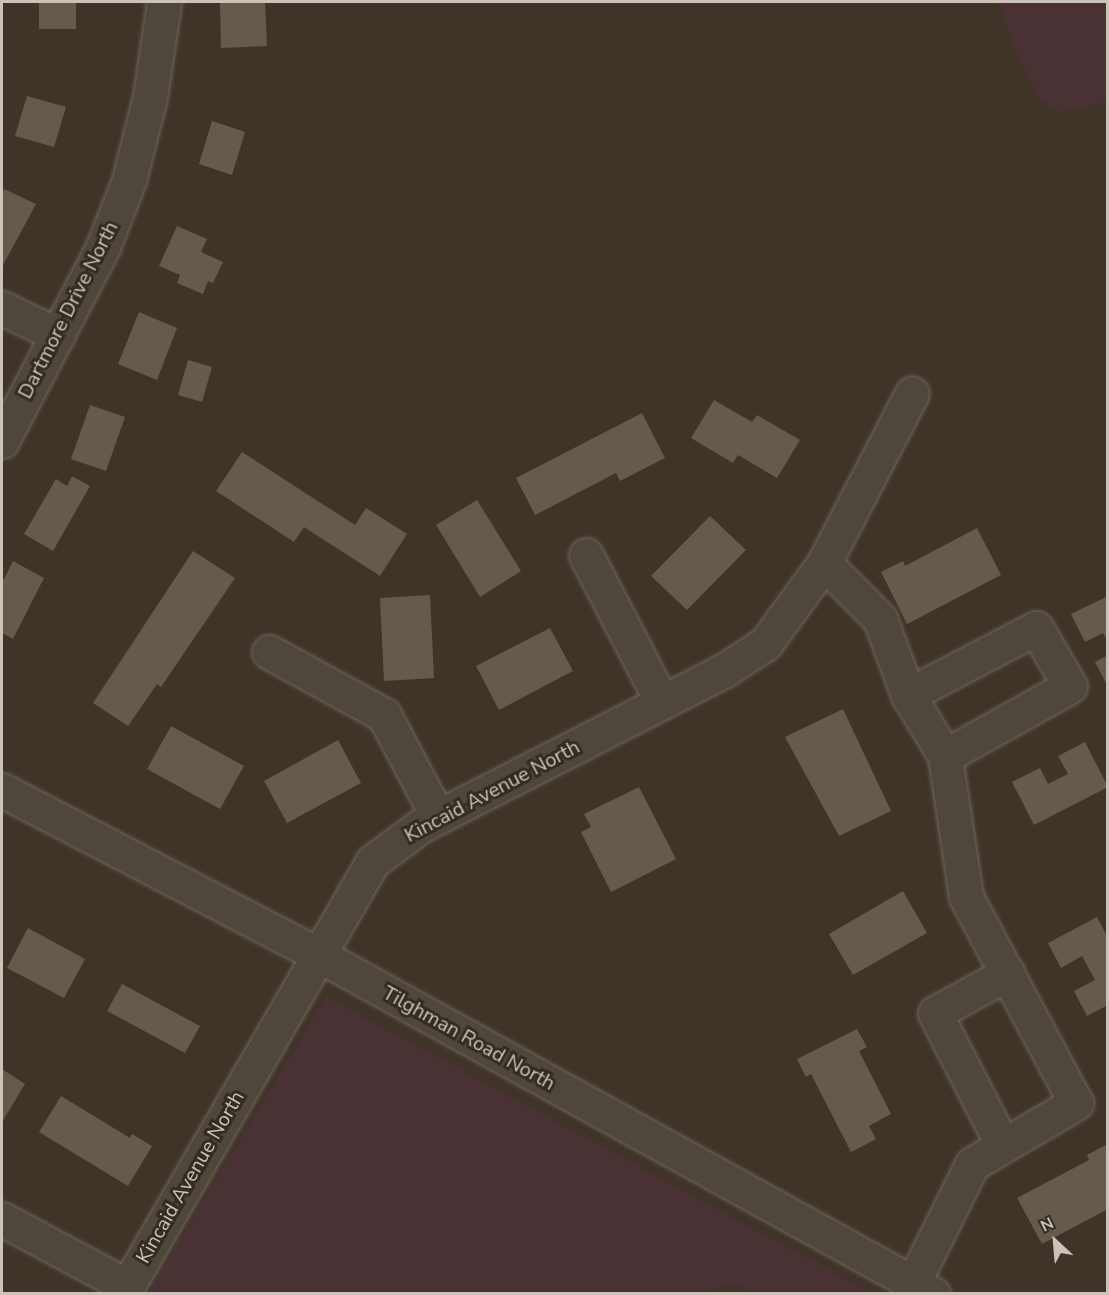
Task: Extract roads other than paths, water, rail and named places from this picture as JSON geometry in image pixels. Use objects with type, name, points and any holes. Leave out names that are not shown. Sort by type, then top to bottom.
[{"type":"street","name":"Dartmore Drive North","points":[[2,441],[103,247],[129,180],[150,97],[164,2]]},
{"type":"street","points":[[2,308],[57,335]]},
{"type":"street","name":"Kincaid Avenue North","points":[[125,1290],[372,862],[389,846],[438,817],[662,702],[765,644],[824,563],[912,393]]},
{"type":"street","points":[[586,555],[662,702]]},
{"type":"street","points":[[824,563],[880,619],[908,695],[945,756],[966,897],[1076,1103],[972,1164],[923,1288]]},
{"type":"street","points":[[908,695],[1036,628],[1070,686],[945,756]]},
{"type":"street","points":[[269,652],[384,715],[438,817]]},
{"type":"street","name":"Tilghman Road North","points":[[2,790],[317,954],[923,1288]]},
{"type":"street","points":[[1003,1146],[935,1012],[1008,973]]},
{"type":"street","points":[[2,1219],[125,1290]]}]
